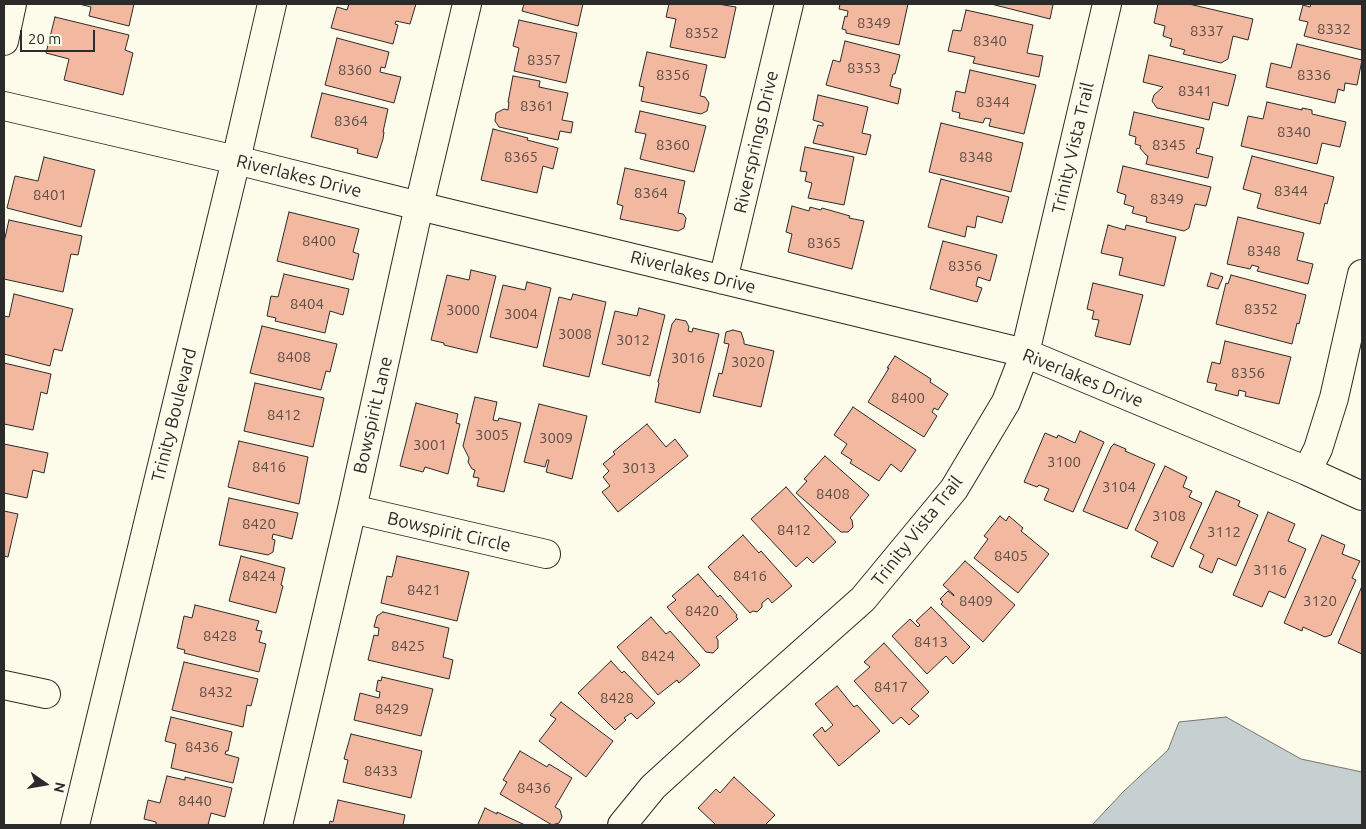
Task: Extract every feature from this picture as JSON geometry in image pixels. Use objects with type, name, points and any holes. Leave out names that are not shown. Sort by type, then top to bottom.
[{"type":"street","points":[[4,41],[12,4]]},
{"type":"street","name":"Trinity Boulevard","points":[[75,825],[272,4]]},
{"type":"street","name":"Bowspirit Lane","points":[[278,825],[467,4]]},
{"type":"street","name":"Riversprings Drive","points":[[723,280],[789,4]]},
{"type":"street","name":"Trinity Vista Trail","points":[[622,825],[654,787],[863,599],[954,489],[1006,402],[1025,353],[1107,4]]},
{"type":"street","name":"Riverlakes Drive","points":[[4,106],[236,160],[1025,353],[1362,496]]},
{"type":"street","points":[[1307,472],[1318,449],[1334,398],[1362,274]]},
{"type":"street","name":"Bowspirit Circle","points":[[352,509],[546,554]]},
{"type":"street","points":[[4,684],[46,694]]},
{"type":"shaded area","points":[[1226,717],[1301,759],[1362,772],[1362,825],[1092,825],[1124,791],[1168,750],[1179,722]]},
{"type":"building","points":[[79,4],[134,4],[129,26],[89,16],[91,7]]},
{"type":"building","points":[[349,4],[416,4],[410,24],[396,21],[395,24],[398,25],[393,44],[331,28],[337,7],[347,10]]},
{"type":"building","points":[[524,4],[583,4],[578,26],[522,11]]},
{"type":"building","points":[[669,4],[718,4],[736,7],[725,58],[670,47],[676,19],[666,17]]},
{"type":"building","points":[[840,4],[908,4],[899,45],[846,33],[846,30],[842,29],[848,11],[839,9]]},
{"type":"building","points":[[991,4],[1050,4],[1053,5],[1050,19]]},
{"type":"building","points":[[1158,4],[1189,4],[1253,19],[1248,40],[1233,36],[1228,59],[1221,63],[1183,54],[1185,50],[1170,46],[1172,39],[1163,36],[1165,26],[1154,23]]},
{"type":"building","points":[[1311,4],[1362,4],[1362,50],[1304,36],[1308,22],[1299,20],[1303,5],[1310,7]]},
{"type":"building","points":[[966,10],[1033,25],[1027,53],[1043,56],[1039,77],[973,63],[975,57],[948,51],[953,30],[961,31]]},
{"type":"building","points":[[55,17],[129,35],[125,50],[133,53],[123,95],[64,80],[69,59],[46,53]]},
{"type":"building","points":[[519,20],[577,33],[566,83],[514,71],[519,48],[513,46]]},
{"type":"building","points":[[337,38],[389,52],[385,68],[381,67],[380,72],[401,77],[394,103],[325,85]]},
{"type":"building","points":[[845,41],[900,55],[890,86],[901,89],[898,104],[826,85],[833,60],[840,62]]},
{"type":"building","points":[[1297,44],[1362,60],[1357,85],[1345,83],[1344,91],[1338,89],[1335,103],[1266,87],[1271,63],[1291,68]]},
{"type":"building","points":[[647,52],[707,65],[700,96],[705,97],[709,103],[707,111],[701,114],[641,101],[644,87],[639,86]]},
{"type":"building","points":[[1149,55],[1236,75],[1228,106],[1213,102],[1209,120],[1157,108],[1152,101],[1154,95],[1163,87],[1143,82]]},
{"type":"building","points":[[970,70],[1036,85],[1024,134],[989,126],[991,119],[985,118],[983,123],[959,118],[960,113],[952,111],[956,91],[965,93]]},
{"type":"building","points":[[513,76],[540,81],[539,87],[568,93],[562,120],[573,122],[571,133],[560,131],[558,140],[499,127],[495,121],[496,113],[504,109],[508,110]]},
{"type":"building","points":[[322,93],[388,109],[383,139],[377,158],[357,153],[358,149],[311,137]]},
{"type":"building","points":[[818,95],[868,107],[862,133],[871,135],[866,155],[813,143],[818,125],[823,126],[823,123],[813,120]]},
{"type":"building","points":[[1267,102],[1302,110],[1302,108],[1312,110],[1312,114],[1346,122],[1340,147],[1322,143],[1317,164],[1241,146],[1248,116],[1263,119]]},
{"type":"building","points":[[640,111],[706,126],[694,172],[640,159],[646,134],[635,132]]},
{"type":"building","points":[[1134,112],[1204,128],[1199,149],[1197,148],[1196,153],[1213,157],[1208,178],[1146,164],[1148,156],[1140,148],[1141,146],[1135,144],[1136,137],[1129,135]]},
{"type":"building","points":[[941,123],[1023,143],[1011,192],[929,172]]},
{"type":"building","points":[[493,129],[558,148],[553,169],[543,166],[537,193],[481,180]]},
{"type":"building","points":[[805,147],[854,157],[844,205],[808,198],[812,183],[805,181],[807,172],[800,171]]},
{"type":"building","points":[[1252,156],[1334,177],[1320,224],[1257,208],[1261,194],[1243,189]]},
{"type":"building","points":[[44,157],[95,170],[81,227],[7,208],[15,176],[38,181]]},
{"type":"building","points":[[1123,166],[1211,187],[1206,206],[1195,204],[1189,228],[1184,231],[1146,222],[1147,217],[1132,213],[1134,207],[1124,204],[1126,195],[1117,192]]},
{"type":"building","points":[[625,168],[685,181],[678,213],[683,214],[686,218],[684,228],[678,231],[620,219],[623,206],[617,204]]},
{"type":"building","points":[[941,179],[1009,197],[1002,223],[977,216],[975,228],[967,226],[965,237],[928,227]]},
{"type":"building","points":[[792,206],[809,211],[810,207],[821,210],[822,208],[850,216],[849,218],[864,221],[852,269],[788,252],[792,234],[786,232]]},
{"type":"building","points":[[289,212],[359,229],[353,252],[359,254],[353,280],[277,261]]},
{"type":"building","points":[[1238,217],[1304,233],[1297,260],[1313,264],[1308,284],[1257,271],[1259,267],[1252,265],[1250,269],[1227,264]]},
{"type":"building","points":[[9,220],[82,236],[78,255],[71,254],[63,292],[4,279],[4,242]]},
{"type":"building","points":[[1108,225],[1125,230],[1126,225],[1176,237],[1164,286],[1119,275],[1123,258],[1101,253]]},
{"type":"building","points":[[943,241],[997,255],[990,281],[978,277],[976,286],[982,288],[977,302],[930,289]]},
{"type":"building","points":[[471,270],[496,276],[477,353],[431,340],[447,275],[469,280]]},
{"type":"building","points":[[1211,273],[1223,277],[1218,289],[1207,286]]},
{"type":"building","points":[[284,274],[349,289],[343,315],[330,311],[325,333],[275,321],[276,318],[267,316],[271,296],[278,297]]},
{"type":"building","points":[[1231,275],[1306,295],[1292,344],[1216,324],[1226,283],[1228,284]]},
{"type":"building","points":[[527,282],[551,288],[537,348],[490,337],[503,285],[525,290]]},
{"type":"building","points":[[1093,283],[1143,295],[1130,345],[1095,336],[1099,320],[1092,319],[1094,311],[1087,309]]},
{"type":"building","points":[[14,294],[73,309],[62,351],[54,349],[50,366],[4,354],[4,316],[9,317]]},
{"type":"building","points":[[573,294],[606,302],[589,377],[543,366],[559,297],[571,300]]},
{"type":"building","points":[[639,308],[665,315],[650,376],[602,364],[615,311],[637,316]]},
{"type":"building","points":[[676,319],[686,321],[689,327],[688,331],[692,332],[693,328],[719,334],[700,413],[655,402],[672,324]]},
{"type":"building","points":[[262,326],[337,344],[330,372],[326,371],[321,390],[250,373]]},
{"type":"building","points":[[733,330],[741,332],[744,344],[774,351],[761,407],[713,396],[719,373],[722,374],[729,344],[724,343],[726,332]]},
{"type":"building","points":[[1225,341],[1291,357],[1279,404],[1245,396],[1246,392],[1239,390],[1238,396],[1215,390],[1217,384],[1207,382],[1212,362],[1220,364]]},
{"type":"building","points":[[895,356],[931,379],[930,382],[948,394],[938,410],[934,408],[932,412],[937,416],[924,437],[868,402]]},
{"type":"building","points":[[4,363],[51,374],[47,394],[41,392],[33,430],[4,424]]},
{"type":"building","points":[[255,383],[324,398],[313,447],[244,431]]},
{"type":"building","points":[[475,397],[497,402],[493,420],[498,421],[499,418],[521,423],[504,492],[477,486],[479,478],[473,477],[475,470],[472,469],[468,462],[469,458],[463,446]]},
{"type":"building","points":[[416,403],[458,414],[456,423],[460,424],[448,474],[425,467],[423,472],[400,466]]},
{"type":"building","points":[[539,404],[587,416],[572,479],[546,472],[549,460],[547,460],[545,467],[524,462]]},
{"type":"building","points":[[853,407],[916,450],[901,472],[891,464],[879,481],[850,463],[852,460],[841,453],[847,444],[834,435]]},
{"type":"building","points":[[647,424],[666,447],[675,439],[688,456],[618,512],[602,492],[610,486],[603,477],[609,471],[603,464],[615,454],[613,452]]},
{"type":"building","points":[[1080,431],[1104,442],[1073,512],[1044,500],[1049,489],[1024,482],[1045,433],[1057,438],[1058,435],[1075,443]]},
{"type":"building","points":[[239,441],[308,457],[299,504],[228,487]]},
{"type":"building","points":[[4,444],[48,453],[44,473],[33,470],[27,498],[4,493]]},
{"type":"building","points":[[1114,444],[1155,464],[1127,529],[1083,511]]},
{"type":"building","points":[[825,456],[869,495],[850,518],[853,527],[848,532],[841,532],[796,493],[807,481],[804,479]]},
{"type":"building","points":[[1165,466],[1187,477],[1183,487],[1192,491],[1189,497],[1202,503],[1173,567],[1151,557],[1158,542],[1135,530]]},
{"type":"building","points":[[786,487],[836,542],[813,563],[807,557],[796,567],[751,519]]},
{"type":"building","points":[[1216,491],[1240,501],[1238,506],[1258,515],[1236,566],[1218,558],[1212,573],[1199,567],[1204,555],[1190,548]]},
{"type":"building","points":[[229,498],[298,513],[292,539],[273,534],[272,539],[275,540],[273,552],[268,555],[219,545]]},
{"type":"building","points":[[4,511],[18,514],[8,557],[4,556]]},
{"type":"building","points":[[1268,512],[1295,524],[1288,541],[1306,549],[1285,598],[1269,591],[1262,607],[1233,595]]},
{"type":"building","points":[[1000,516],[1006,521],[1009,516],[1023,528],[1021,531],[1049,554],[1018,593],[974,558],[988,539],[984,536]]},
{"type":"building","points":[[743,535],[759,553],[761,551],[792,586],[772,603],[768,598],[762,603],[762,607],[757,612],[753,611],[750,613],[708,567]]},
{"type":"building","points":[[1322,535],[1345,545],[1342,554],[1360,561],[1352,578],[1356,580],[1331,635],[1325,637],[1303,627],[1302,631],[1284,623]]},
{"type":"building","points":[[241,556],[285,568],[281,585],[283,586],[276,613],[229,601]]},
{"type":"building","points":[[397,556],[469,572],[457,621],[381,603],[387,576],[392,577]]},
{"type":"building","points":[[965,561],[1015,605],[983,642],[941,604],[943,602],[940,599],[948,591],[954,596],[943,585]]},
{"type":"building","points":[[698,574],[718,597],[720,595],[737,615],[738,619],[716,637],[718,648],[713,653],[706,652],[667,607],[676,600],[672,596]]},
{"type":"building","points":[[1362,586],[1362,654],[1338,643]]},
{"type":"building","points":[[195,605],[259,621],[256,630],[262,631],[259,642],[266,644],[259,672],[184,653],[185,650],[177,648],[184,616],[192,618]]},
{"type":"building","points":[[931,607],[970,647],[953,664],[946,656],[927,674],[892,636],[910,619],[918,627],[920,625],[916,621]]},
{"type":"building","points":[[383,612],[449,628],[443,657],[453,660],[449,679],[368,660],[374,635],[378,636],[379,628],[374,627],[377,616]]},
{"type":"building","points":[[651,617],[666,634],[670,631],[700,665],[679,683],[677,680],[658,695],[617,647]]},
{"type":"building","points":[[884,643],[929,692],[911,709],[919,716],[909,725],[901,717],[893,724],[854,681],[870,667],[864,662]]},
{"type":"building","points":[[611,661],[622,673],[624,671],[655,703],[637,719],[631,713],[624,718],[626,720],[615,730],[578,693]]},
{"type":"building","points":[[184,662],[258,679],[251,706],[247,705],[243,727],[172,710]]},
{"type":"building","points":[[382,677],[433,689],[421,736],[354,720],[360,693],[379,698],[380,692],[376,691],[378,680],[381,681]]},
{"type":"building","points":[[837,686],[854,707],[857,705],[880,731],[839,766],[813,735],[822,727],[825,732],[833,725],[815,704]]},
{"type":"building","points":[[561,702],[613,741],[586,777],[539,741],[556,719],[550,715]]},
{"type":"building","points":[[171,717],[232,732],[228,751],[225,754],[239,758],[233,783],[171,768],[176,744],[165,741]]},
{"type":"building","points":[[351,734],[422,751],[411,798],[343,782],[348,760],[344,759]]},
{"type":"building","points":[[520,751],[547,767],[549,764],[572,778],[555,807],[560,810],[562,817],[559,823],[552,825],[500,794],[507,782],[503,780]]},
{"type":"building","points":[[167,776],[185,780],[185,777],[232,788],[225,817],[211,813],[208,825],[160,825],[144,819],[148,800],[160,803]]},
{"type":"building","points":[[734,777],[775,815],[765,825],[716,825],[698,808],[716,789],[720,793]]},
{"type":"building","points":[[338,800],[405,815],[403,825],[329,825],[330,821],[333,822]]},
{"type":"building","points":[[485,808],[497,814],[497,812],[525,825],[478,824]]}]
